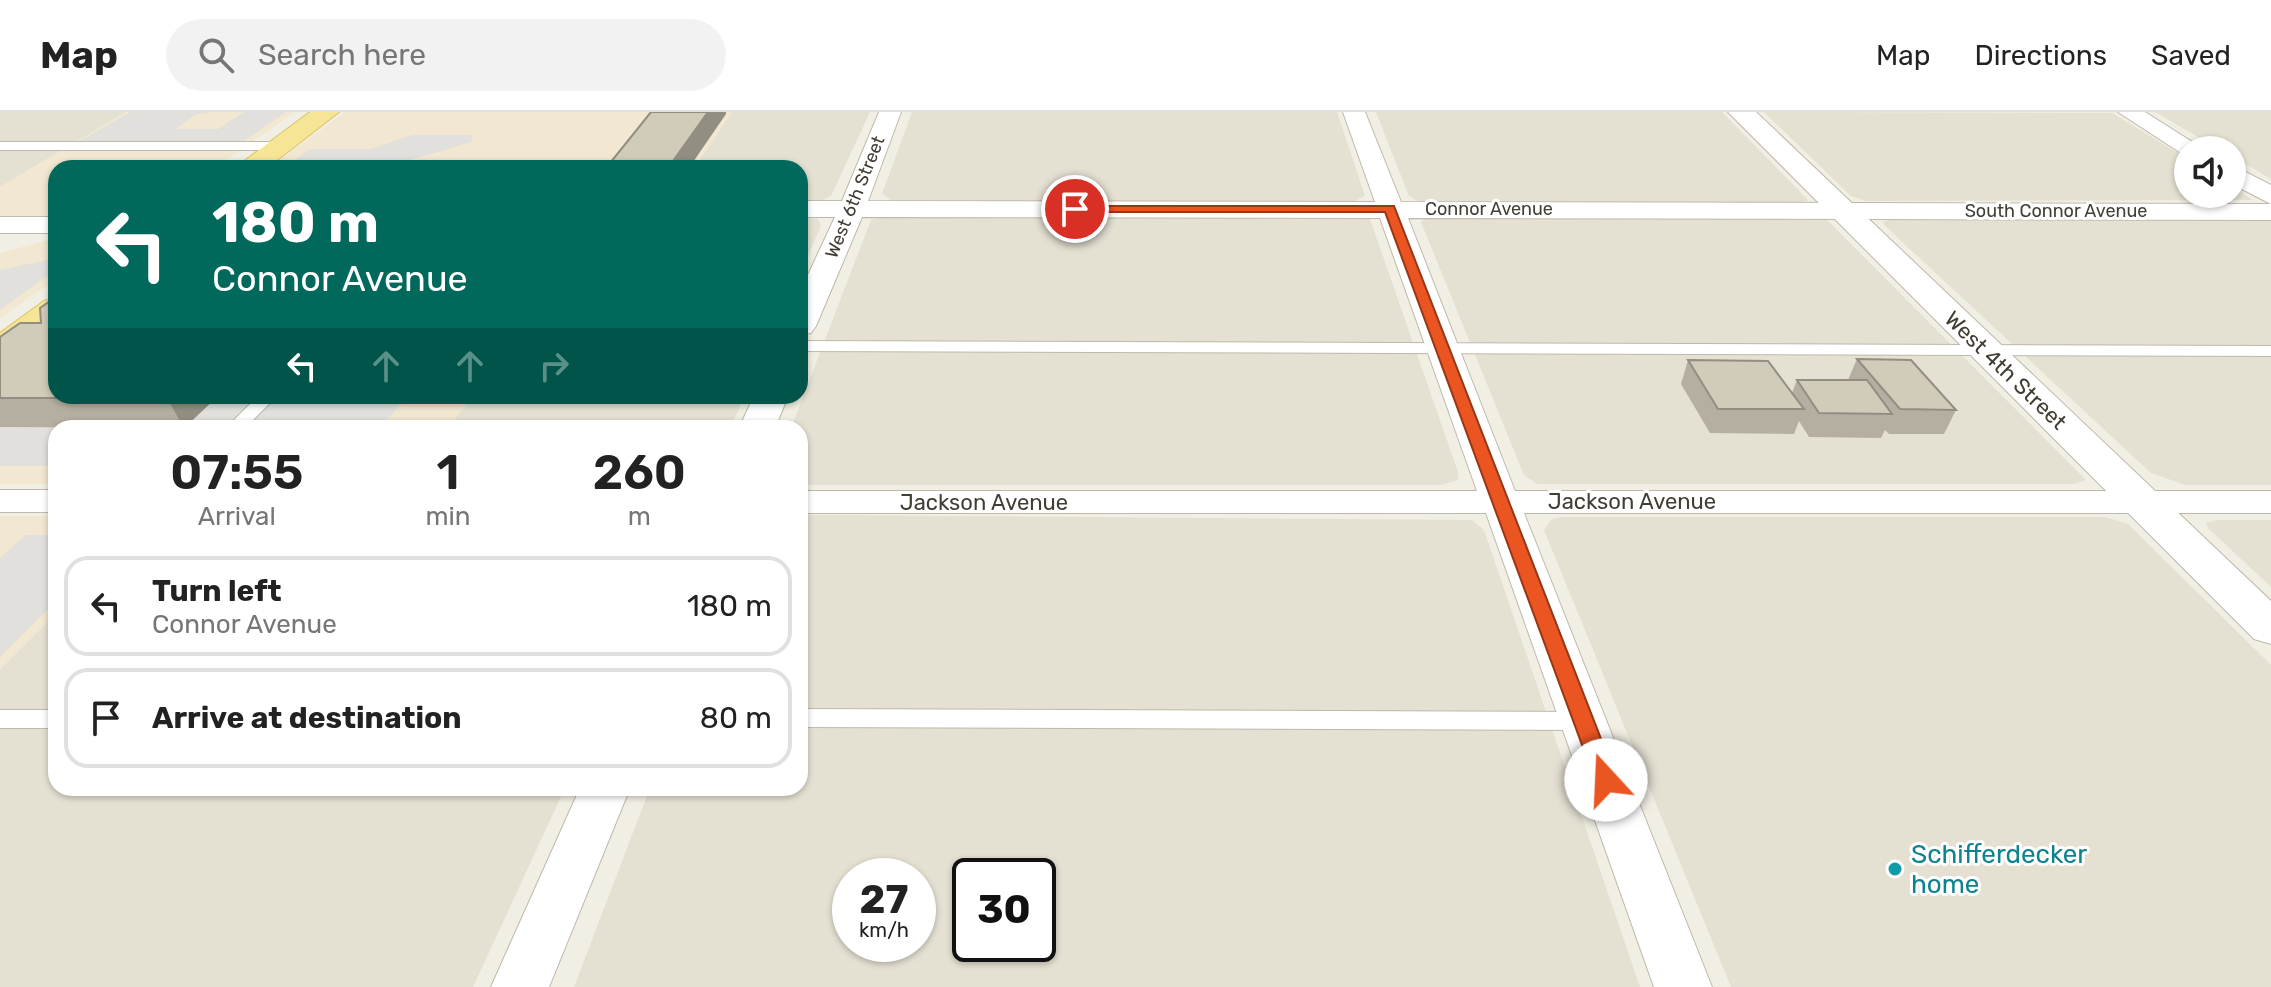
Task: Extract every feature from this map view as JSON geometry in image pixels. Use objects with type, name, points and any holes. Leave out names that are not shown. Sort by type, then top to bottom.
[{"type":"main road","points":[[260,160],[326,112]]},
{"type":"main road","points":[[14,339],[48,314]]},
{"type":"street","name":"West 6th Street","points":[[808,308],[890,112]]},
{"type":"street","points":[[1354,112],[1683,987]]},
{"type":"street","name":"West 4th Street","points":[[1741,112],[2271,628]]},
{"type":"street","points":[[2129,112],[2174,139]]},
{"type":"street","points":[[2246,181],[2271,196]]},
{"type":"street","name":"Connor Avenue","points":[[808,209],[1841,210]]},
{"type":"street","name":"South Connor Avenue","points":[[1841,210],[2271,212]]},
{"type":"street","points":[[0,225],[48,225]]},
{"type":"street","points":[[0,501],[48,501]]},
{"type":"street","name":"Jackson Avenue","points":[[808,502],[2271,502]]},
{"type":"street","points":[[520,987],[602,796]]},
{"type":"lane","points":[[0,146],[279,146]]},
{"type":"lane","points":[[808,346],[2271,351]]},
{"type":"lane","points":[[243,420],[260,404]]},
{"type":"lane","points":[[808,718],[1584,721]]},
{"type":"lane","points":[[0,719],[48,719]]},
{"type":"shaded area","points":[[0,112],[126,112],[0,187]]},
{"type":"shaded area","points":[[126,112],[295,112],[226,160],[48,160],[48,218],[0,218],[0,187]]},
{"type":"shaded area","points":[[130,112],[212,112],[197,114],[175,129],[218,129],[244,112],[286,112],[241,143],[78,142]]},
{"type":"shaded area","points":[[345,112],[732,112],[699,160],[280,160]]},
{"type":"shaded area","points":[[732,112],[870,112],[831,196],[821,201],[808,201],[808,160],[699,160]]},
{"type":"shaded area","points":[[912,112],[1337,112],[1365,196],[1353,202],[892,201],[882,194]]},
{"type":"shaded area","points":[[1376,112],[1722,112],[1808,200],[1801,203],[1418,201],[1409,196]]},
{"type":"shaded area","points":[[1764,112],[2112,113],[2174,151],[2174,200],[1866,201],[1851,196]]},
{"type":"shaded area","points":[[2155,112],[2271,112],[2271,179],[2246,164],[2246,136],[2197,136]]},
{"type":"shaded area","points":[[412,135],[473,135],[471,142],[410,160],[295,160],[310,149],[371,149]]},
{"type":"shaded area","points":[[881,216],[1370,219],[1458,472],[1458,480],[1441,485],[808,485],[808,420],[794,420],[800,404],[808,404],[808,384],[871,220]]},
{"type":"shaded area","points":[[1426,217],[1826,219],[2086,480],[2074,484],[1537,484],[1524,475],[1421,222]]},
{"type":"shaded area","points":[[808,218],[818,219],[821,226],[808,255]]},
{"type":"shaded area","points":[[1895,218],[2271,218],[2271,485],[2185,485],[2151,473],[1884,225],[1883,222]]},
{"type":"shaded area","points":[[48,240],[48,285],[0,318],[0,253]]},
{"type":"shaded area","points":[[48,260],[48,276],[0,310],[0,270]]},
{"type":"shaded area","points":[[0,368],[48,392],[48,404],[467,404],[454,420],[48,420],[48,484],[0,484]]},
{"type":"shaded area","points":[[210,404],[401,404],[387,420],[192,420]]},
{"type":"shaded area","points":[[467,404],[741,404],[734,420],[454,420]]},
{"type":"shaded area","points":[[0,427],[48,427],[48,466],[0,466]]},
{"type":"shaded area","points":[[808,515],[1472,520],[1484,530],[1640,987],[574,987],[647,796],[808,796]]},
{"type":"shaded area","points":[[0,516],[48,516],[48,621],[0,669]]},
{"type":"shaded area","points":[[2105,517],[2128,524],[2271,665],[2271,987],[1731,987],[1544,530],[1552,519]]},
{"type":"shaded area","points":[[2216,520],[2271,520],[2271,587],[2208,528],[2206,523]]},
{"type":"shaded area","points":[[26,535],[48,535],[48,609],[0,657],[0,558]]},
{"type":"shaded area","points":[[48,621],[48,796],[561,796],[473,987],[0,987],[0,669]]},
{"type":"building","points":[[651,112],[708,112],[674,160],[612,160]]},
{"type":"building","points":[[48,302],[48,398],[0,398],[0,337],[20,323],[41,323],[40,308]]},
{"type":"building","points":[[1857,359],[1911,360],[1956,410],[1900,409]]},
{"type":"building","points":[[1688,360],[1768,361],[1804,409],[1718,409]]},
{"type":"building","points":[[1797,380],[1867,380],[1892,414],[1819,413]]},
{"type":"place","name":"Schifferdecker home","points":[[1895,869]]},
{"type":"route","points":[[1075,209],[1390,209],[1606,780]]}]
